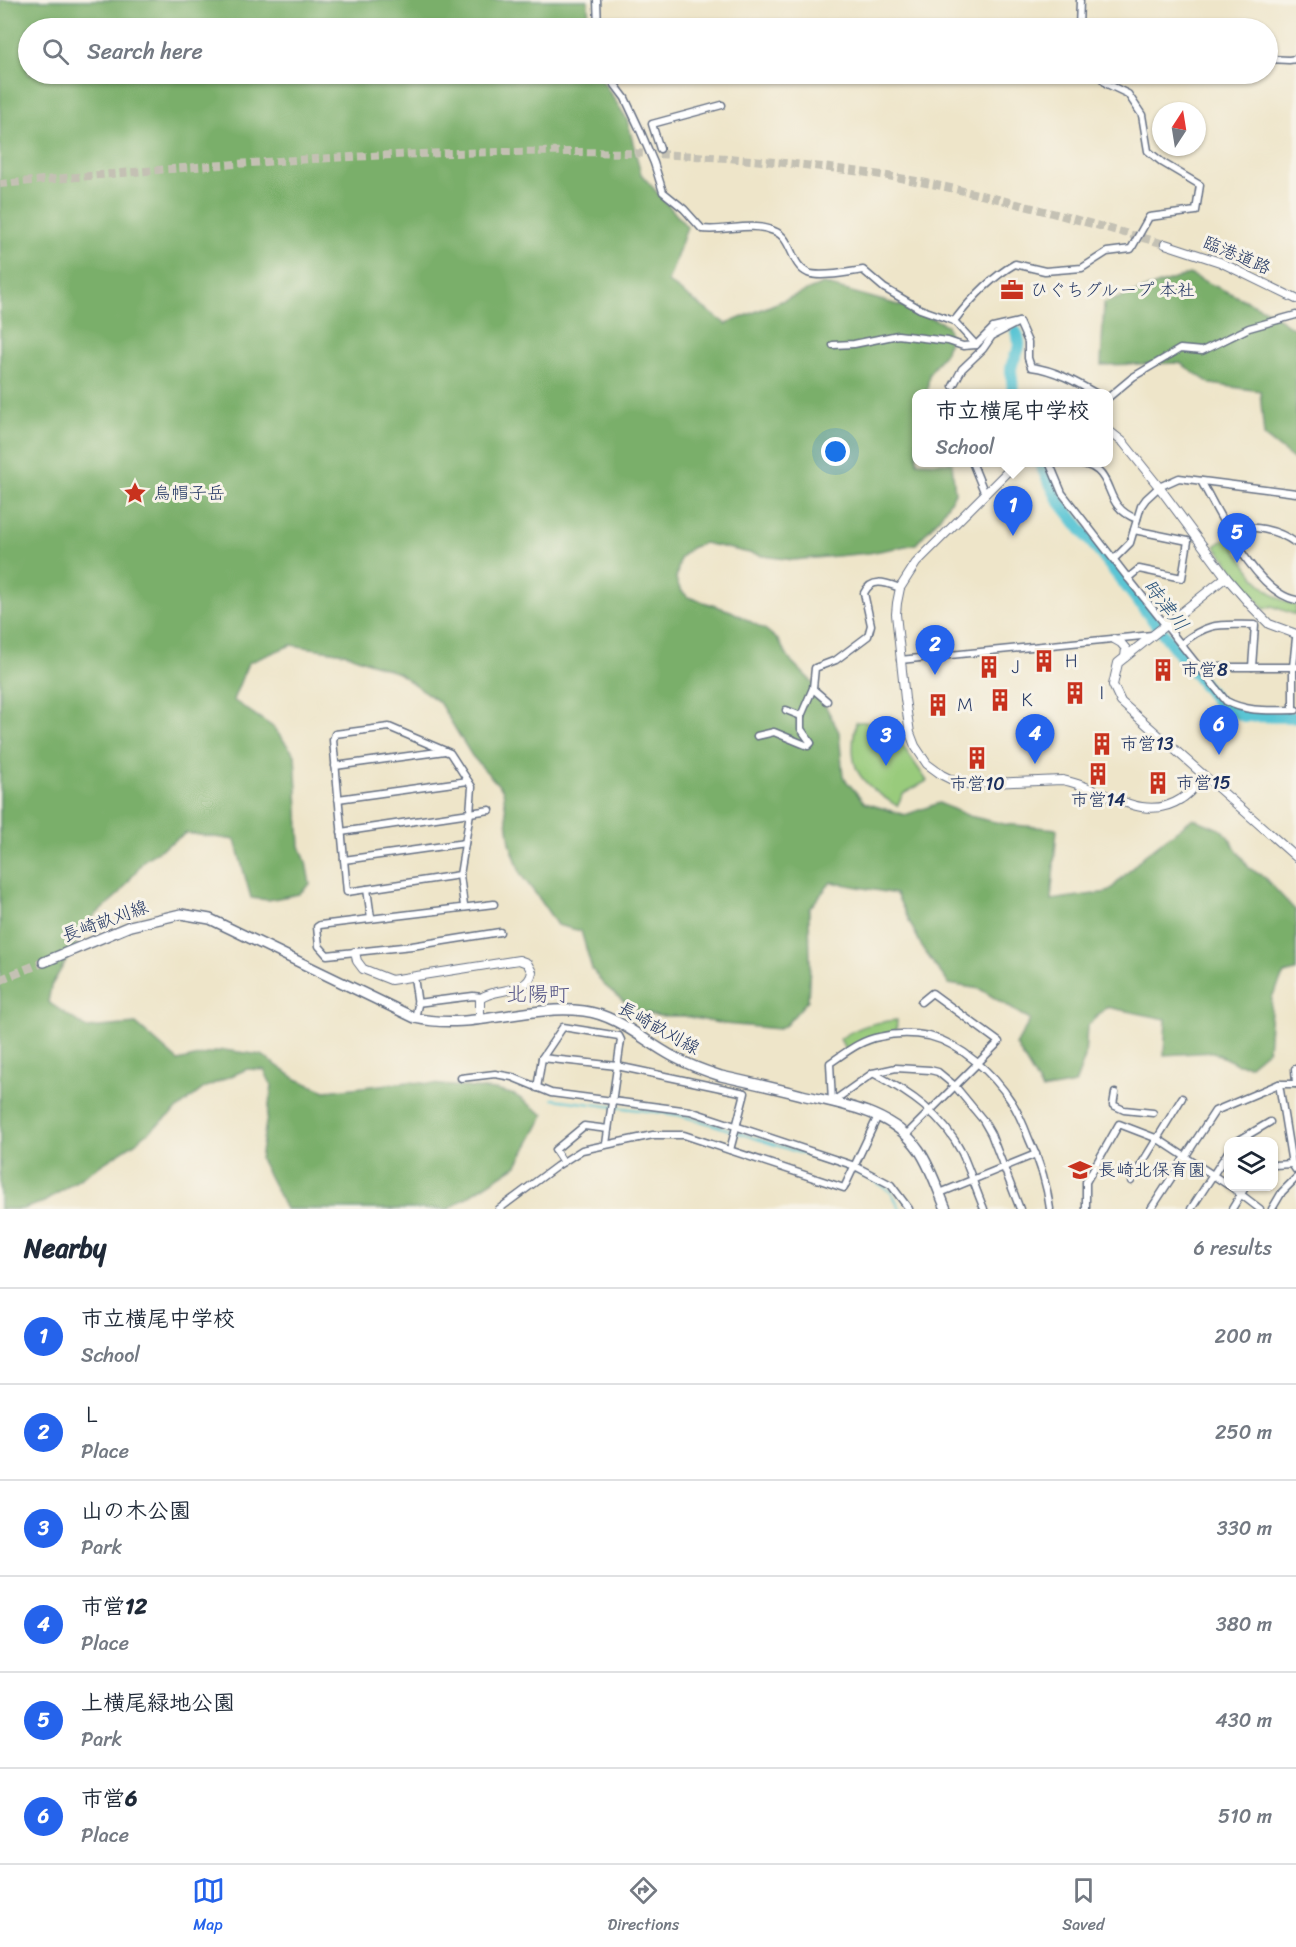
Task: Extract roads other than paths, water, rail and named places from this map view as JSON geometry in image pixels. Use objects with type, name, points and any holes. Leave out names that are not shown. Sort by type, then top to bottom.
[{"type":"main road","name":"長崎畝刈線","points":[[44,962],[129,926],[181,914],[210,919],[415,1018],[446,1023],[562,1009],[588,1011],[610,1018],[674,1058],[701,1069],[721,1076],[854,1106],[878,1116],[906,1135],[925,1159],[946,1209]]},
{"type":"street","points":[[597,0],[598,18]]},
{"type":"street","points":[[1079,18],[1080,0]]},
{"type":"street","points":[[1278,59],[1296,59]]},
{"type":"street","points":[[614,84],[640,130],[663,192],[684,208],[702,229],[718,231],[744,225],[773,230],[784,236],[799,264],[808,273],[825,274],[863,270],[884,288],[920,309],[954,321],[976,345]]},
{"type":"street","points":[[954,321],[971,299],[1001,271],[1015,264],[1045,271],[1082,268],[1107,252],[1131,249],[1149,218],[1196,211],[1200,185],[1162,163],[1148,151],[1142,115],[1128,94],[1107,84]]},
{"type":"street","points":[[660,149],[652,124],[722,105]]},
{"type":"street","name":"臨港道路","points":[[1165,244],[1220,262],[1296,299]]},
{"type":"street","points":[[1113,394],[1133,377],[1180,349],[1202,351],[1249,328],[1296,315]]},
{"type":"street","points":[[833,345],[854,344],[898,335],[973,346],[993,328],[1019,322]]},
{"type":"street","points":[[953,386],[962,369],[983,349],[992,336],[1019,322]]},
{"type":"street","points":[[1019,322],[1028,342],[1028,358],[1031,367],[1042,368],[1089,389]]},
{"type":"street","points":[[1050,467],[1062,493],[1226,701],[1249,710],[1294,710],[1296,636],[1269,624],[1226,577],[1159,487],[1123,442],[1113,434]]},
{"type":"street","points":[[974,467],[985,494]]},
{"type":"street","points":[[1012,467],[916,563],[900,588],[896,614],[900,660],[910,733],[915,746],[927,764],[956,782],[968,784],[1062,780],[1074,782],[1135,806],[1164,807],[1182,799],[1204,776]]},
{"type":"street","points":[[1092,467],[1104,477],[1115,505],[1122,513],[1137,519]]},
{"type":"street","points":[[1114,560],[1130,543],[1146,499],[1159,487],[1179,478],[1296,493]]},
{"type":"street","points":[[1201,481],[1262,580],[1274,591],[1296,600]]},
{"type":"street","points":[[1227,526],[1260,527],[1295,539]]},
{"type":"street","points":[[1128,578],[1139,569],[1182,578],[1188,541],[1134,530]]},
{"type":"street","points":[[1226,577],[1118,663],[1113,685],[1121,702],[1296,857]]},
{"type":"street","points":[[757,736],[774,732],[808,746],[811,743],[801,729],[801,716],[813,689],[816,666],[836,660],[868,636],[871,625],[864,597],[865,590],[871,584],[881,582],[900,588]]},
{"type":"street","points":[[1181,644],[1195,633],[1211,626],[1254,625],[1252,667]]},
{"type":"street","points":[[900,660],[1152,635]]},
{"type":"street","points":[[1114,639],[1126,649],[1125,657]]},
{"type":"street","points":[[1199,667],[1294,667]]},
{"type":"street","points":[[813,689],[827,701]]},
{"type":"street","points":[[786,710],[801,716]]},
{"type":"street","points":[[460,875],[347,892],[333,740],[335,734],[389,727],[450,753],[472,787],[460,875],[464,906]]},
{"type":"street","points":[[335,766],[446,751]]},
{"type":"street","points":[[338,799],[468,781]]},
{"type":"street","points":[[341,832],[490,810]]},
{"type":"street","points":[[344,860],[465,843]]},
{"type":"street","points":[[367,889],[371,918]]},
{"type":"street","points":[[494,904],[371,918],[317,927],[318,946],[327,955],[411,946],[500,932]]},
{"type":"street","points":[[355,952],[357,962],[363,969],[391,980],[519,960],[527,963],[530,968],[531,977],[522,986],[482,997],[473,996],[417,1003]]},
{"type":"street","points":[[414,977],[417,1003],[415,1018]]},
{"type":"street","points":[[906,1135],[999,1042],[932,993],[921,1002]]},
{"type":"street","points":[[480,1020],[482,997]]},
{"type":"street","points":[[537,1088],[542,1058],[562,1027],[619,1036],[621,1040],[606,1144]]},
{"type":"street","points":[[832,1102],[830,1063],[852,1048],[877,1037],[895,1034],[930,1036],[961,1051],[994,1078],[1011,1100],[1043,1169],[1050,1209]]},
{"type":"street","points":[[542,1058],[617,1066],[745,1093],[730,1150]]},
{"type":"street","points":[[832,1102],[873,1073],[896,1068],[938,1072],[955,1086],[983,1120],[1020,1209]]},
{"type":"street","points":[[1151,1209],[1215,1111],[1280,1084],[1296,1084],[1295,1069]]},
{"type":"street","points":[[873,1073],[907,1092],[930,1110],[948,1130],[962,1153],[984,1209]]},
{"type":"street","points":[[461,1078],[495,1074],[512,1077],[560,1095],[682,1110],[855,1166],[891,1185],[909,1209]]},
{"type":"street","points":[[1278,1165],[1294,1167],[1280,1084]]},
{"type":"street","points":[[1115,1093],[1113,1105],[1125,1110],[1153,1113]]},
{"type":"street","points":[[1131,1181],[1182,1098]]},
{"type":"street","points":[[1086,1209],[1086,1182],[1125,1110]]},
{"type":"street","points":[[499,1209],[582,1150],[653,1135],[669,1134],[684,1135],[844,1188],[878,1116]]},
{"type":"street","points":[[1244,1137],[1270,1122]]},
{"type":"street","points":[[1119,1124],[1158,1139],[1224,1183]]},
{"type":"street","points":[[563,1162],[555,1149],[584,1126],[608,1129]]},
{"type":"street","points":[[940,1193],[1036,1154]]},
{"type":"street","points":[[1191,1209],[1224,1158]]},
{"type":"street","points":[[1272,1209],[1282,1192],[1296,1178]]},
{"type":"street","points":[[1238,1191],[1260,1209]]},
{"type":"street","points":[[1232,1209],[1241,1193]]},
{"type":"waterway","name":"時津川","points":[[1013,389],[1011,369],[1019,348],[1016,332]]},
{"type":"waterway","name":"時津川","points":[[1042,467],[1059,501],[1219,704],[1244,716],[1296,717]]},
{"type":"waterway","points":[[553,1099],[678,1115],[711,1124],[843,1167],[875,1181],[892,1193],[900,1209]]},
{"type":"tunnel","points":[[0,184],[322,158],[539,152],[647,154],[755,160],[900,178],[1014,203],[1165,244]]},
{"type":"tunnel","points":[[0,980],[44,962]]},
{"type":"place","name":"ひぐちグループ 本社","points":[[1012,290]]},
{"type":"place","name":"烏帽子岳","points":[[135,493]]},
{"type":"place","name":"市立横尾中学校","points":[[1013,536]]},
{"type":"place","name":"上横尾緑地公園","points":[[1237,563]]},
{"type":"place","name":"Ｈ","points":[[1044,661]]},
{"type":"place","name":"Ｊ","points":[[989,667]]},
{"type":"place","name":"市営8","points":[[1163,670]]},
{"type":"place","name":"Ｌ","points":[[935,675]]},
{"type":"place","name":"Ｉ","points":[[1075,693]]},
{"type":"place","name":"Ｋ","points":[[1000,700]]},
{"type":"place","name":"Ｍ","points":[[938,705]]},
{"type":"place","name":"市営13","points":[[1102,744]]},
{"type":"place","name":"市営6","points":[[1219,755]]},
{"type":"place","name":"市営10","points":[[977,758]]},
{"type":"place","name":"市営12","points":[[1035,764]]},
{"type":"place","name":"山の木公園","points":[[886,766]]},
{"type":"place","name":"市営14","points":[[1098,774]]},
{"type":"place","name":"市営15","points":[[1158,783]]},
{"type":"place","name":"長崎北保育園","points":[[1080,1170]]},
{"type":"district","name":"北陽町","points":[[538,994]]}]
